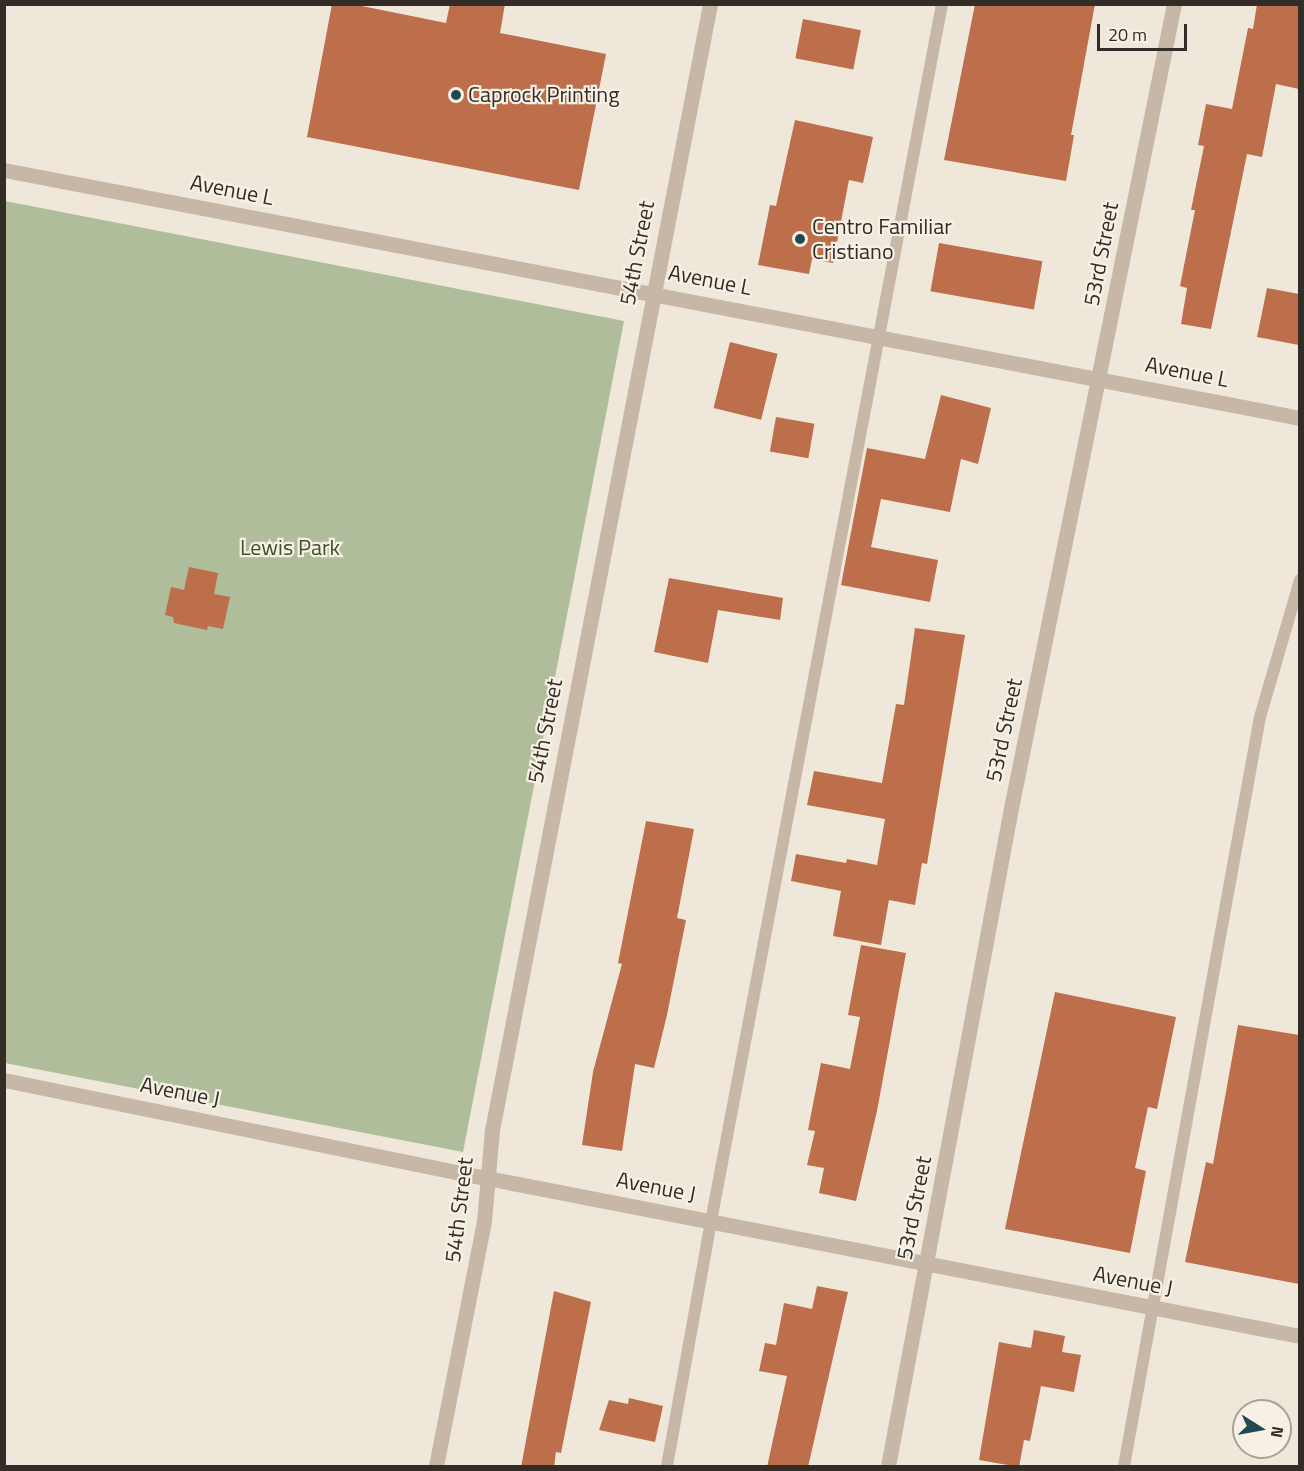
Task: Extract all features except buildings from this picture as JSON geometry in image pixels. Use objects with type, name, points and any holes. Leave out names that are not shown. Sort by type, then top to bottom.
[{"type":"street","name":"54th Street","points":[[436,1467],[484,1221],[494,1119],[652,292],[710,4]]},
{"type":"street","name":"53rd Street","points":[[888,1467],[1012,803],[1174,4]]},
{"type":"street","name":"Avenue L","points":[[4,170],[652,292],[1299,418]]},
{"type":"street","name":"Avenue J","points":[[4,1080],[488,1178],[1299,1336]]},
{"type":"lane","points":[[667,1467],[711,1221],[942,4]]},
{"type":"lane","points":[[1124,1467],[1260,717],[1299,580]]},
{"type":"green space","name":"Lewis Park","points":[[5,201],[624,321],[463,1152],[5,1063]]},
{"type":"place","name":"Caprock Printing","points":[[456,95]]},
{"type":"place","name":"Centro Familiar Cristiano","points":[[800,239]]}]
